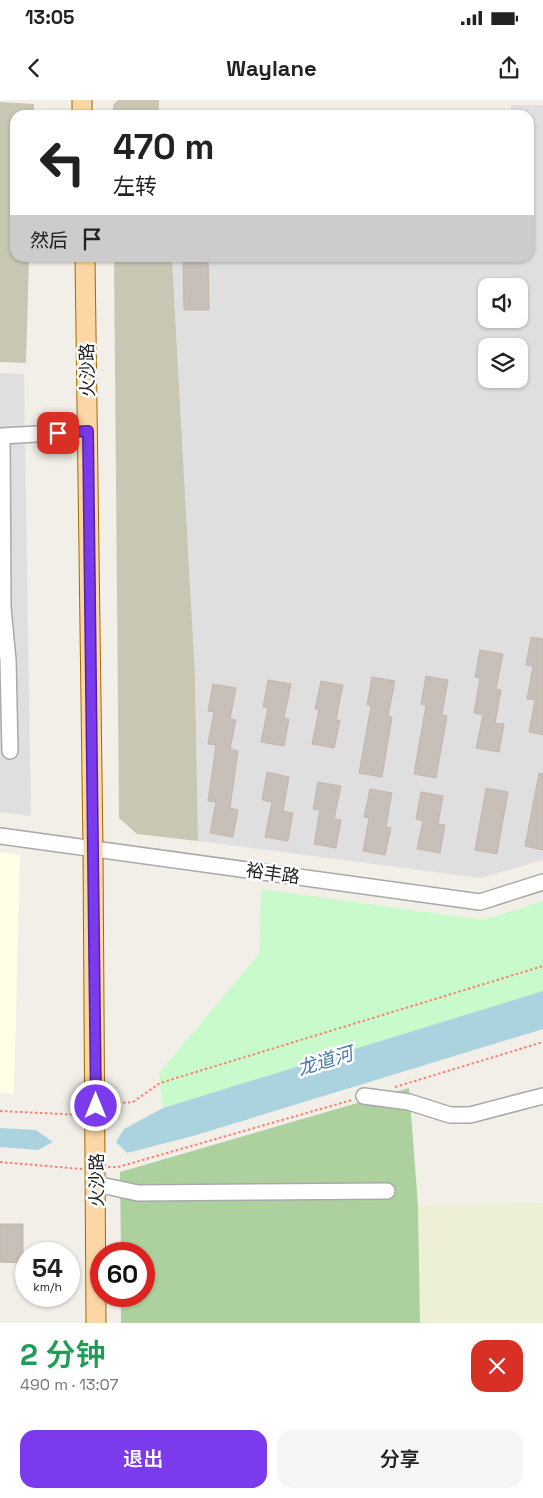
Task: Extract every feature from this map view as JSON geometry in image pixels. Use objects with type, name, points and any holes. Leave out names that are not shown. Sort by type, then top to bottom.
[{"type":"main road","name":"火沙路","points":[[74,262],[82,432],[90,1111],[96,1323]]},
{"type":"main road","name":"火沙路","points":[[82,432],[85,262]]},
{"type":"main road","name":"火沙路","points":[[85,1323],[92,1174]]},
{"type":"street","points":[[10,751],[8,660],[2,608],[2,436],[82,432]]},
{"type":"street","name":"裕丰路","points":[[0,836],[480,902],[543,882]]},
{"type":"street","points":[[364,1096],[409,1102],[450,1115],[470,1115],[543,1096]]},
{"type":"street","points":[[92,1174],[138,1193],[387,1191]]},
{"type":"path","points":[[0,1111],[90,1111],[133,1102],[160,1084],[543,966]]},
{"type":"path","points":[[390,1088],[543,1042]]},
{"type":"path","points":[[0,1162],[92,1174],[364,1096]]},
{"type":"shaded area","points":[[118,100],[159,100],[159,110],[113,110],[113,105]]},
{"type":"shaded area","points":[[0,102],[34,104],[34,110],[10,110],[10,262],[29,262],[26,363],[0,362]]},
{"type":"shaded area","points":[[511,105],[543,105],[543,860],[481,878],[198,841],[195,676],[172,262],[534,262],[534,110],[511,110]]},
{"type":"shaded area","points":[[114,262],[172,262],[195,676],[198,841],[137,834],[119,818]]},
{"type":"shaded area","points":[[0,373],[24,374],[31,816],[0,812]]},
{"type":"shaded area","points":[[0,852],[20,855],[14,1094],[0,1093]]},
{"type":"shaded area","points":[[543,1203],[543,1323],[420,1323],[418,1205]]},
{"type":"green space","points":[[261,889],[483,920],[543,901],[543,991],[163,1108],[159,1073],[259,954]]},
{"type":"green space","points":[[409,1088],[418,1205],[420,1323],[121,1323],[121,1307],[155,1307],[155,1242],[121,1242],[120,1172]]},
{"type":"water","name":"龙道河","points":[[543,991],[543,1029],[193,1136],[127,1153],[116,1142],[124,1129],[163,1108]]},
{"type":"water","points":[[0,1128],[36,1130],[53,1142],[38,1150],[0,1147]]},
{"type":"building","points":[[183,262],[208,262],[209,310],[184,310]]},
{"type":"building","points":[[531,637],[543,639],[543,735],[529,732],[535,700],[527,699],[533,666],[526,665]]},
{"type":"building","points":[[480,650],[503,654],[496,689],[501,690],[495,723],[504,724],[499,752],[476,748],[483,715],[474,713],[480,678],[475,677]]},
{"type":"building","points":[[426,676],[448,680],[442,715],[447,716],[436,778],[414,774],[426,705],[421,704]]},
{"type":"building","points":[[372,677],[395,681],[388,716],[392,717],[382,777],[359,773],[371,706],[367,705]]},
{"type":"building","points":[[268,680],[291,684],[284,718],[289,719],[284,746],[261,742],[268,708],[263,707]]},
{"type":"building","points":[[321,681],[343,685],[336,720],[340,720],[334,748],[312,744],[319,709],[315,709]]},
{"type":"building","points":[[213,684],[236,688],[230,719],[236,720],[230,749],[238,751],[230,808],[238,810],[233,837],[210,833],[216,802],[208,801],[216,745],[208,744],[214,712],[208,711]]},
{"type":"building","points":[[267,772],[289,777],[283,811],[293,813],[288,841],[265,837],[272,802],[262,800]]},
{"type":"building","points":[[539,773],[543,774],[543,850],[525,846]]},
{"type":"building","points":[[318,782],[341,786],[334,819],[341,820],[336,848],[314,844],[320,810],[313,809]]},
{"type":"building","points":[[486,788],[508,792],[497,854],[475,850]]},
{"type":"building","points":[[370,789],[392,793],[386,827],[391,828],[385,855],[363,851],[369,818],[364,817]]},
{"type":"building","points":[[421,792],[443,796],[438,824],[445,825],[440,853],[417,849],[423,821],[416,819]]},
{"type":"building","points":[[0,1224],[23,1224],[23,1242],[15,1242],[15,1263],[0,1262]]},
{"type":"route","points":[[58,433],[88,431],[96,1106]]}]
